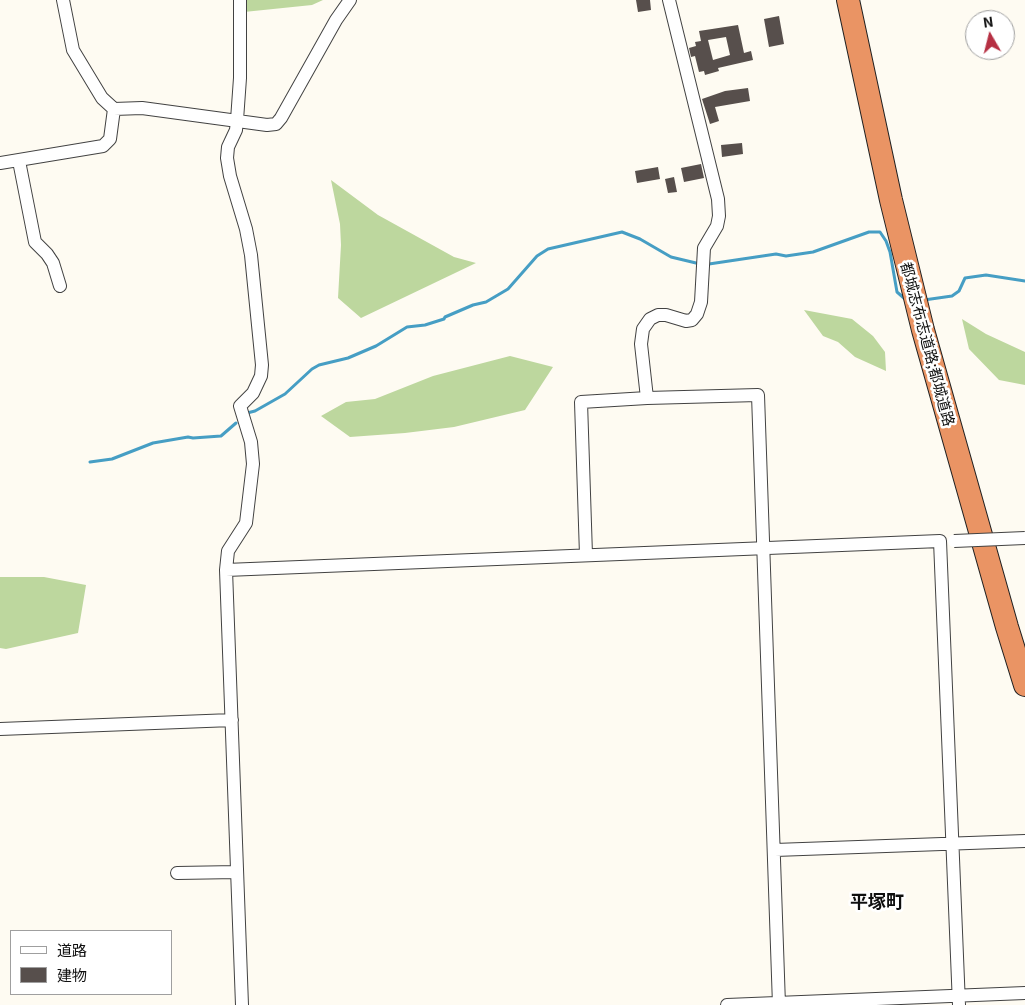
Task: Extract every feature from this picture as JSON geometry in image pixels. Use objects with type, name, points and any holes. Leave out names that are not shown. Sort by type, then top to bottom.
[{"type":"highway","name":"都城志布志道路;都城道路","points":[[848,0],[891,200],[923,330],[1004,618],[1025,684]]},
{"type":"street","points":[[63,0],[73,50],[102,98],[114,108],[142,108],[276,124],[288,107],[323,43],[350,0]]},
{"type":"street","points":[[240,0],[240,78],[237,120],[236,130],[228,147],[227,163],[246,229],[251,255],[262,365],[261,376],[253,393],[240,406],[251,442],[253,464],[246,523],[228,551],[226,570],[242,1005]]},
{"type":"street","points":[[646,398],[641,344],[643,329],[650,319],[658,315],[666,315],[686,321],[692,320],[697,314],[701,302],[704,248],[713,234],[719,216],[718,199],[669,0]]},
{"type":"street","points":[[0,163],[104,146],[110,138],[114,108]]},
{"type":"street","points":[[19,161],[35,242],[47,254],[53,264],[60,286]]},
{"type":"street","points":[[586,555],[581,402],[758,395],[779,1004]]},
{"type":"street","points":[[226,570],[1025,538]]},
{"type":"street","points":[[940,541],[958,1000]]},
{"type":"street","points":[[0,729],[232,720]]},
{"type":"street","points":[[775,850],[1025,841]]},
{"type":"street","points":[[178,873],[237,872]]},
{"type":"street","points":[[727,1005],[958,1000],[1025,993]]},
{"type":"green space","points":[[238,0],[323,0],[312,5],[244,12]]},
{"type":"green space","points":[[331,180],[378,215],[454,257],[476,263],[361,318],[338,298],[341,245],[340,224]]},
{"type":"green space","points":[[804,310],[852,319],[873,336],[885,352],[886,371],[855,357],[838,342],[823,336]]},
{"type":"green space","points":[[962,319],[986,334],[1025,352],[1025,385],[999,380],[969,349]]},
{"type":"green space","points":[[510,356],[553,367],[525,410],[454,427],[350,437],[321,416],[346,402],[375,399],[433,376]]},
{"type":"green space","points":[[0,577],[44,577],[86,585],[78,633],[6,649],[0,648]]},
{"type":"building","points":[[636,0],[650,0],[651,10],[638,12]]},
{"type":"building","points":[[779,16],[784,44],[769,47],[764,19]]},
{"type":"building","points":[[738,25],[744,53],[751,51],[753,60],[718,68],[719,71],[705,75],[704,71],[699,72],[695,56],[691,57],[689,48],[696,46],[695,42],[701,41],[699,31]],"holes":[[[726,37],[730,55],[713,60],[708,40]]]},
{"type":"building","points":[[748,88],[750,101],[715,107],[719,121],[710,124],[702,99],[725,91]]},
{"type":"building","points":[[742,143],[743,154],[722,157],[721,145]]},
{"type":"building","points":[[701,164],[704,178],[684,182],[681,168]]},
{"type":"building","points":[[658,167],[660,179],[637,183],[635,171]]},
{"type":"building","points":[[674,177],[677,192],[668,193],[665,179]]},
{"type":"waterway","points":[[247,413],[255,411],[285,394],[319,365],[348,358],[376,346],[407,327],[425,325],[444,319],[473,305],[486,302],[508,289],[537,256],[548,249],[622,232],[640,239],[671,257],[696,263]]},
{"type":"waterway","points":[[709,264],[776,254],[786,256],[813,252],[869,232],[880,232],[890,252],[897,292],[905,299]]},
{"type":"waterway","points":[[924,300],[952,296],[959,291],[965,278],[986,275],[1025,281]]},
{"type":"waterway","points":[[90,462],[112,459],[153,443],[188,437],[221,436],[236,423]]},
{"type":"district","name":"平塚町","points":[[877,901]]}]
